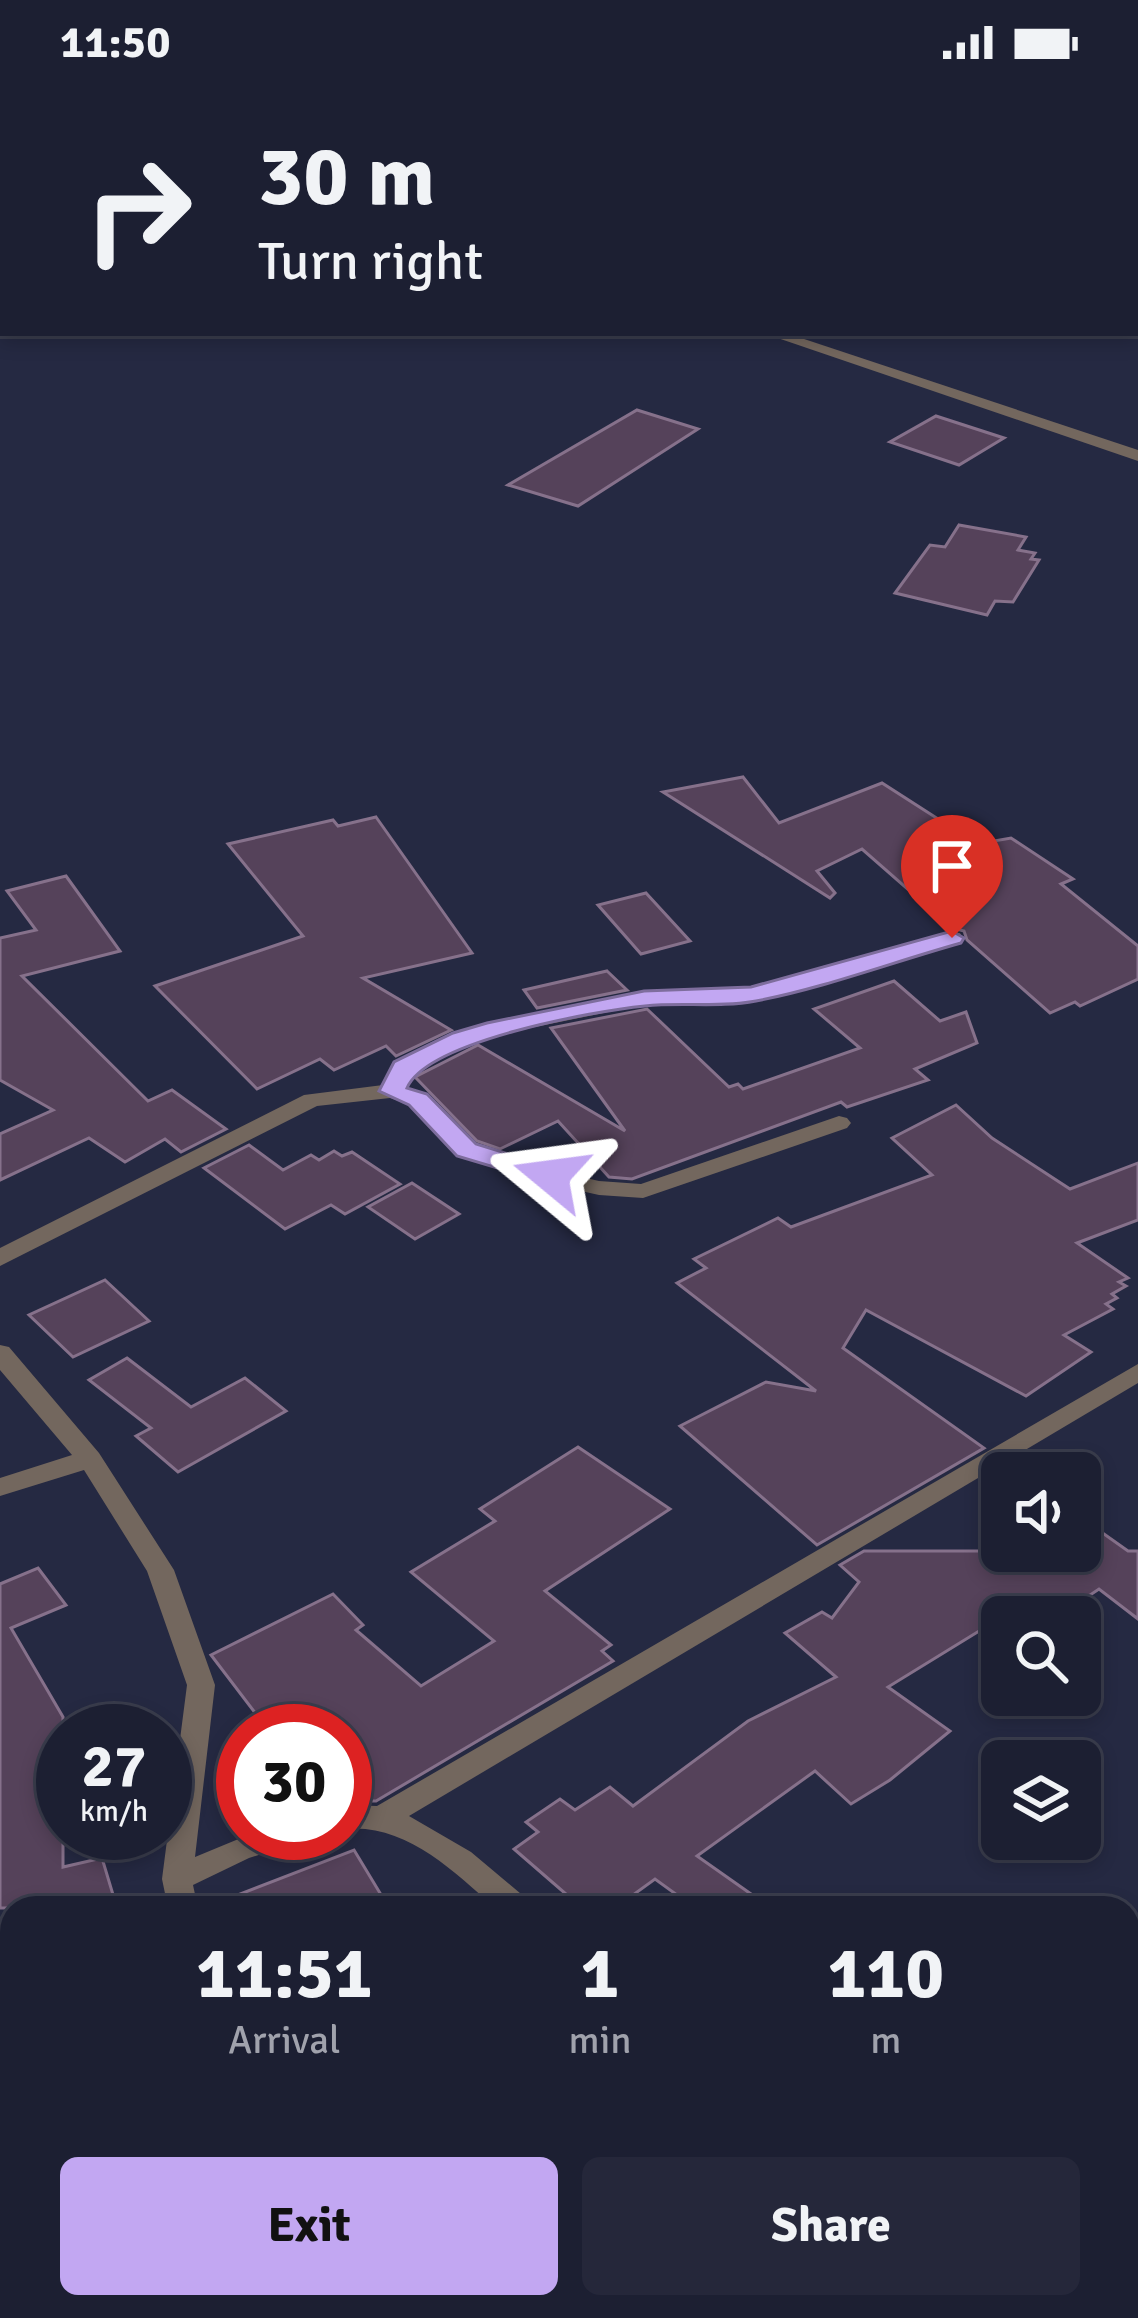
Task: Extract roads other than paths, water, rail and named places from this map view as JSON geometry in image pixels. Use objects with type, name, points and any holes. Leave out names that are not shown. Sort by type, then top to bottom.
[{"type":"street","points":[[789,336],[1138,456]]},
{"type":"street","points":[[392,1091],[403,1067],[462,1038],[496,1028],[644,998],[752,994],[952,938]]},
{"type":"street","points":[[0,1258],[312,1100],[392,1091],[418,1100],[467,1150],[527,1172],[599,1188],[643,1191],[839,1123]]},
{"type":"street","points":[[0,1353],[90,1459],[160,1570],[201,1685],[180,1893]]},
{"type":"street","points":[[379,1820],[1138,1372]]},
{"type":"street","points":[[0,1487],[90,1459]]},
{"type":"street","points":[[372,1818],[431,1840],[501,1896]]},
{"type":"street","points":[[180,1893],[224,1860]]}]
